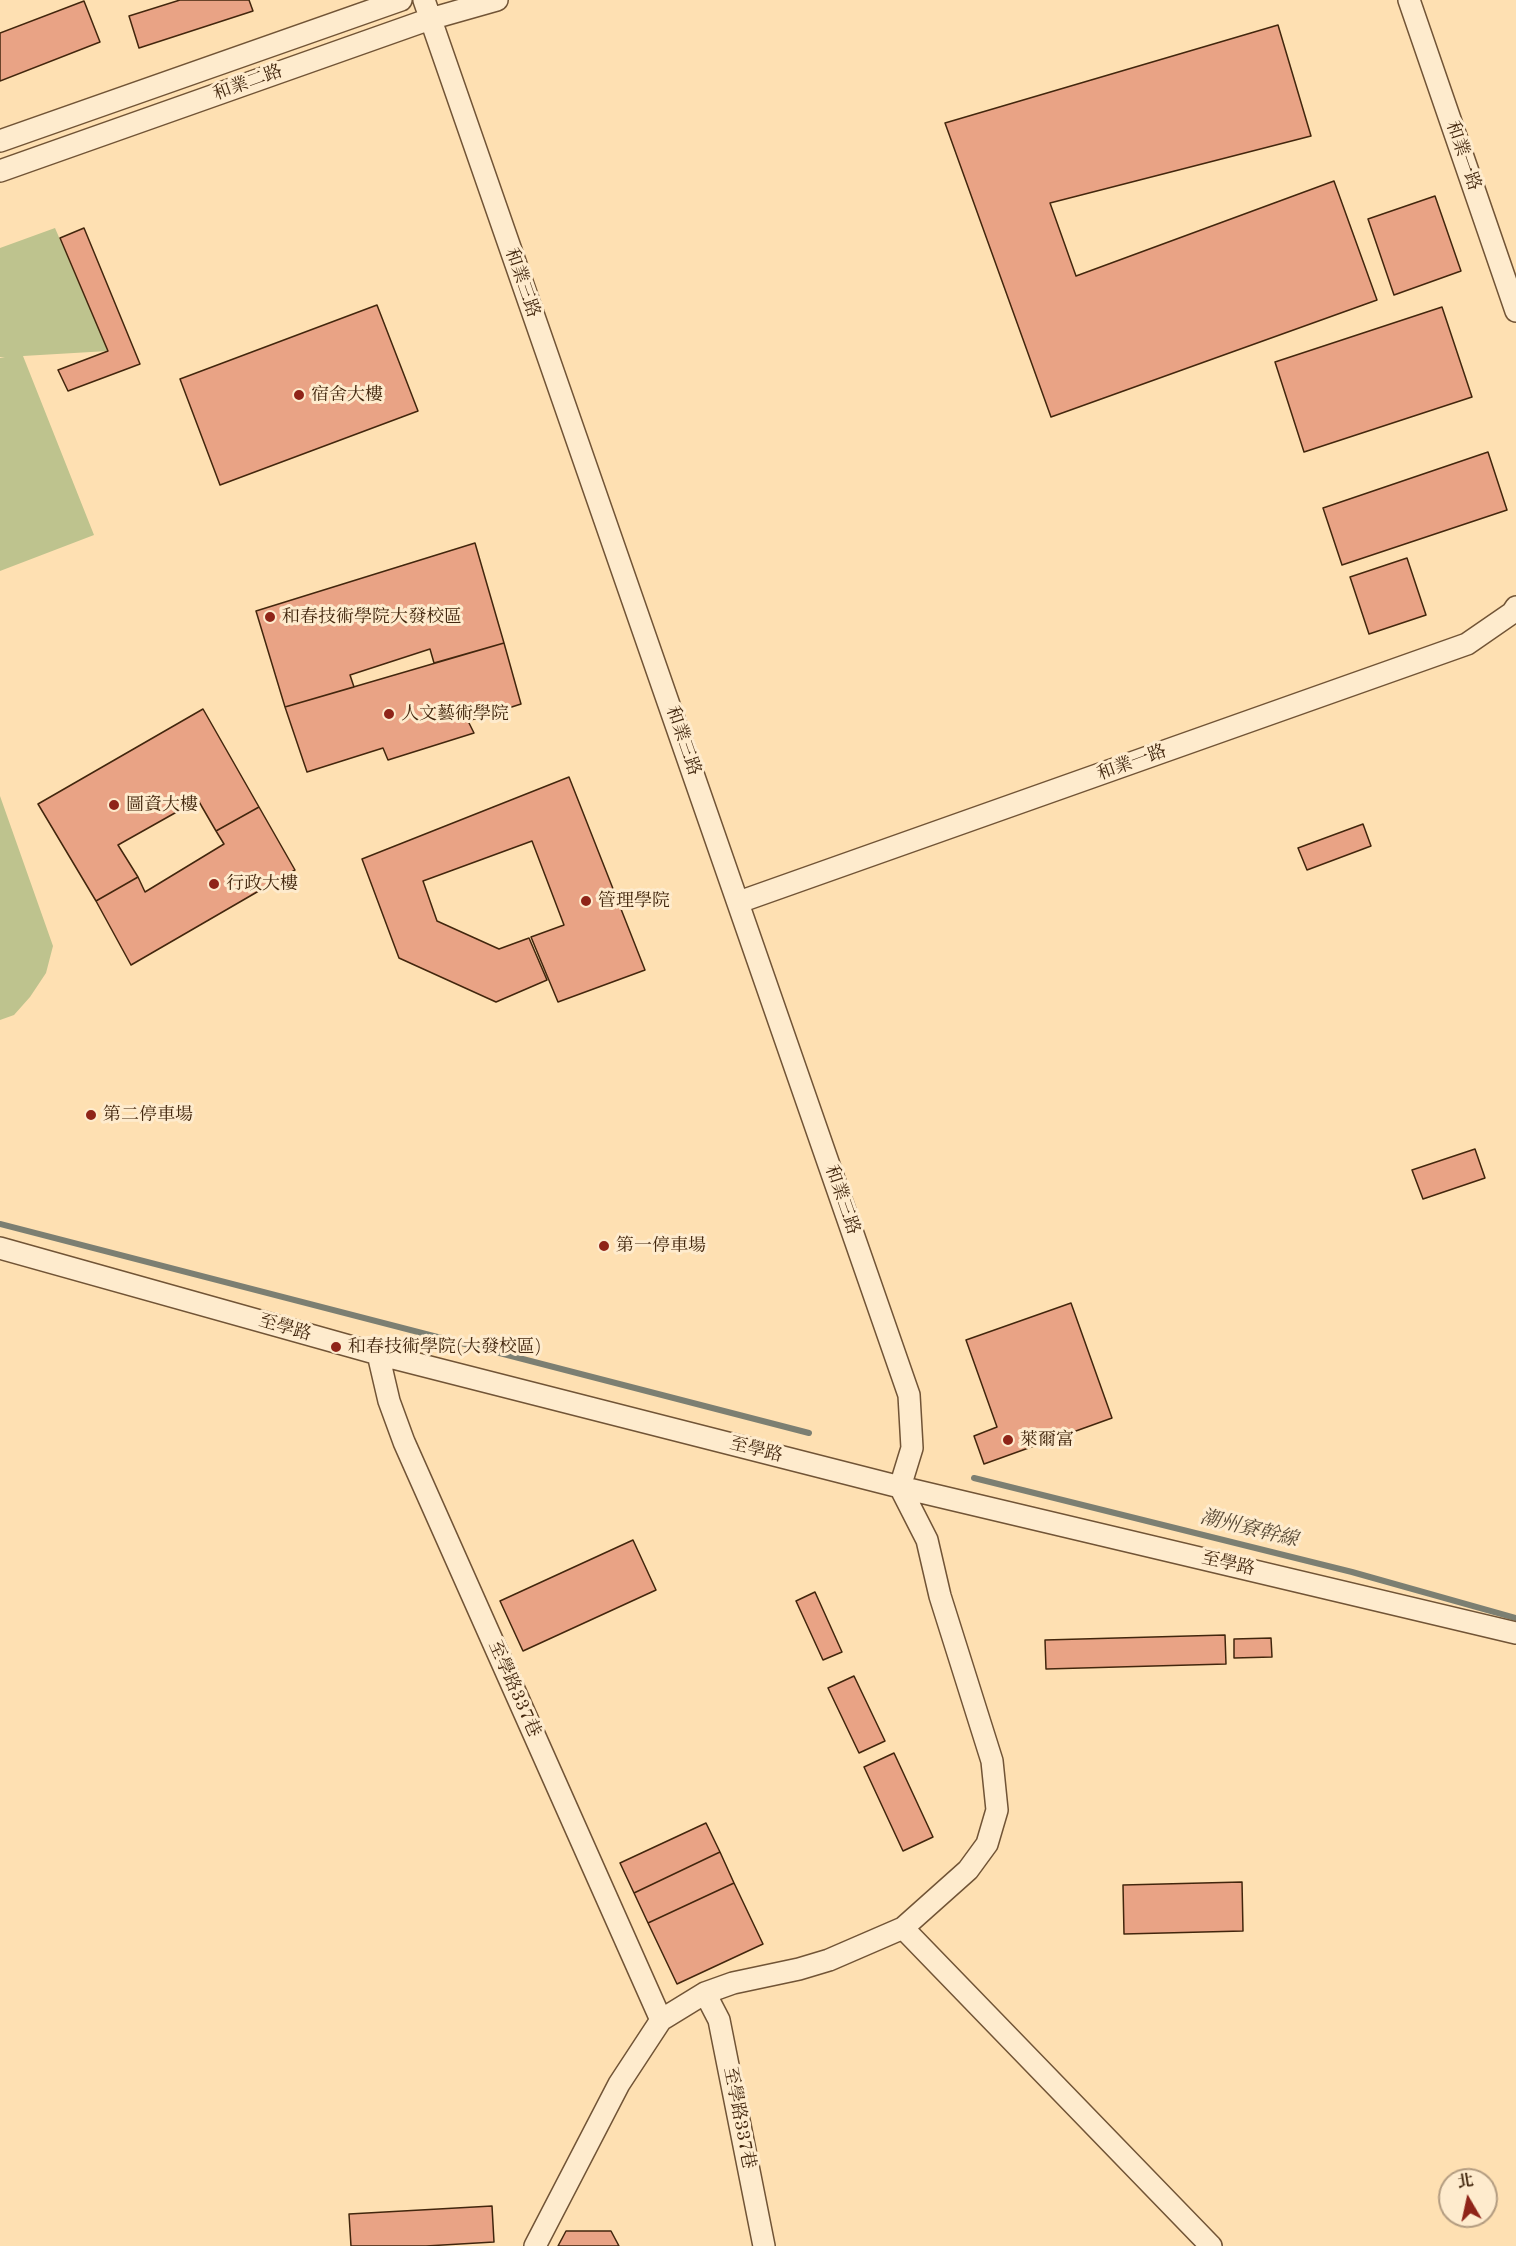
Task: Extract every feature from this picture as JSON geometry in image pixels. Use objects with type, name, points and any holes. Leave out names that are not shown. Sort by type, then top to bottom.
[{"type":"street","name":"和業二路","points":[[0,141],[401,0]]},
{"type":"street","name":"和業二路","points":[[0,171],[427,9],[497,0]]},
{"type":"street","name":"和業一路","points":[[1409,0],[1516,311]]},
{"type":"street","name":"和業三路","points":[[427,9],[909,1395],[912,1448],[900,1486]]},
{"type":"street","name":"和業一路","points":[[739,902],[1467,644],[1512,613],[1516,607]]},
{"type":"street","name":"至學路","points":[[0,1248],[378,1354],[900,1486],[1516,1633]]},
{"type":"street","name":"至學路337巷","points":[[378,1354],[388,1401],[404,1442],[661,2020]]},
{"type":"street","points":[[535,2246],[619,2084],[661,2020],[705,1993],[733,1983],[809,1966],[903,1928],[968,1870],[987,1844],[997,1810],[992,1761],[940,1596],[927,1539],[900,1486]]},
{"type":"street","points":[[903,1928],[1210,2246]]},
{"type":"street","name":"至學路337巷","points":[[705,1993],[719,2020],[764,2246]]},
{"type":"green space","points":[[55,228],[108,351],[23,356],[94,535],[0,571],[0,358],[5,357],[0,357],[0,248]]},
{"type":"green space","points":[[0,796],[53,946],[46,973],[30,997],[14,1015],[0,1020]]},
{"type":"building","points":[[180,0],[249,0],[253,11],[139,48],[129,16]]},
{"type":"building","points":[[84,1],[100,42],[0,81],[0,33]]},
{"type":"building","points":[[1278,25],[1311,136],[1050,203],[1076,276],[1334,181],[1377,300],[1051,417],[945,123]]},
{"type":"building","points":[[1435,196],[1461,271],[1394,295],[1368,219]]},
{"type":"building","points":[[84,228],[140,364],[68,391],[58,370],[108,351],[60,238]]},
{"type":"building","name":"宿舍大樓","points":[[377,305],[418,411],[220,485],[180,379]]},
{"type":"building","points":[[1442,307],[1472,397],[1304,452],[1275,362]]},
{"type":"building","points":[[1488,452],[1507,510],[1342,565],[1323,508]]},
{"type":"building","points":[[475,543],[504,643],[434,663],[430,649],[350,675],[354,687],[285,707],[256,611]]},
{"type":"building","points":[[1407,558],[1426,615],[1369,634],[1350,577]]},
{"type":"building","name":"人文藝術學院","points":[[504,643],[521,704],[468,721],[474,733],[388,760],[383,748],[307,772],[285,707]]},
{"type":"building","name":"圖資大樓","points":[[203,709],[259,807],[216,831],[198,800],[118,845],[138,877],[96,901],[38,804]]},
{"type":"building","name":"管理學院","points":[[569,777],[645,970],[558,1002],[531,937],[564,925],[532,841],[423,881],[437,921],[499,949],[529,938],[547,980],[496,1002],[399,958],[362,859]]},
{"type":"building","name":"行政大樓","points":[[259,807],[295,870],[131,965],[96,901],[138,877],[145,892],[224,844],[216,831]]},
{"type":"building","points":[[1363,824],[1371,846],[1307,870],[1298,848]]},
{"type":"building","points":[[1475,1149],[1485,1178],[1423,1199],[1412,1170]]},
{"type":"building","points":[[1071,1303],[1112,1418],[984,1464],[974,1436],[997,1427],[966,1340]]},
{"type":"building","points":[[633,1540],[656,1590],[523,1651],[500,1601]]},
{"type":"building","points":[[815,1592],[842,1652],[823,1660],[796,1601]]},
{"type":"building","points":[[1225,1635],[1226,1664],[1046,1669],[1045,1640]]},
{"type":"building","points":[[1271,1638],[1272,1657],[1234,1658],[1234,1639]]},
{"type":"building","points":[[854,1676],[885,1741],[859,1753],[828,1688]]},
{"type":"building","points":[[894,1753],[933,1837],[903,1851],[864,1767]]},
{"type":"building","points":[[706,1823],[720,1852],[634,1893],[620,1863]]},
{"type":"building","points":[[720,1852],[734,1883],[648,1923],[634,1893]]},
{"type":"building","points":[[1242,1882],[1243,1931],[1124,1934],[1123,1885]]},
{"type":"building","points":[[734,1883],[763,1944],[677,1984],[648,1923]]},
{"type":"building","points":[[492,2206],[494,2242],[426,2246],[351,2246],[349,2214]]},
{"type":"building","points":[[566,2231],[611,2231],[619,2246],[558,2246]]},
{"type":"waterway","points":[[0,1224],[809,1433]]},
{"type":"waterway","name":"潮州寮幹線","points":[[974,1478],[1352,1572],[1516,1618]]},
{"type":"place","name":"宿舍大樓","points":[[299,395]]},
{"type":"place","name":"和春技術學院大發校區","points":[[270,617]]},
{"type":"place","name":"人文藝術學院","points":[[389,714]]},
{"type":"place","name":"圖資大樓","points":[[114,805]]},
{"type":"place","name":"行政大樓","points":[[214,884]]},
{"type":"place","name":"管理學院","points":[[586,901]]},
{"type":"place","name":"第二停車場","points":[[91,1115]]},
{"type":"place","name":"第一停車場","points":[[604,1246]]},
{"type":"place","name":"和春技術學院(大發校區)","points":[[336,1347]]},
{"type":"place","name":"萊爾富","points":[[1008,1440]]}]
